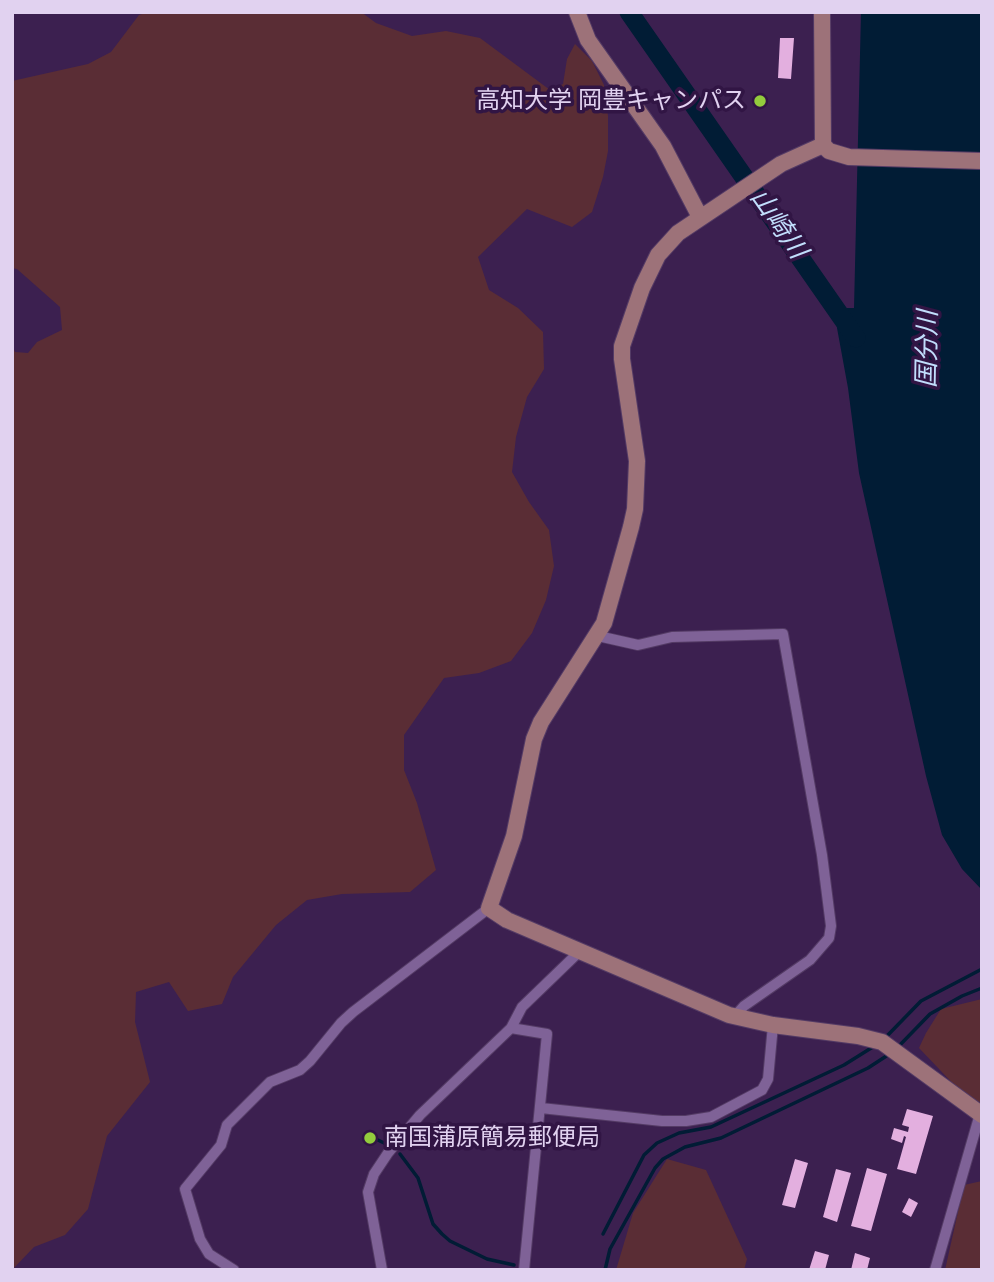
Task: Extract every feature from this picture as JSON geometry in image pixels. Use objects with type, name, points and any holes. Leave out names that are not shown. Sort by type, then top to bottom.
[{"type":"street","points":[[577,12],[588,40],[663,146],[700,217]]},
{"type":"street","points":[[822,12],[822,145]]},
{"type":"street","points":[[234,1270],[209,1254],[200,1239],[186,1189],[221,1145],[227,1125],[270,1082],[300,1070],[353,1012],[489,908],[514,836],[534,739],[545,716],[597,636],[608,610],[631,527],[637,461],[622,346],[642,288],[658,255],[667,243],[700,217],[758,178],[822,145]]},
{"type":"street","points":[[822,145],[838,154],[863,158],[982,161]]},
{"type":"street","points":[[597,636],[638,645],[672,637],[783,634],[822,855],[831,926],[829,938],[810,960],[744,1006],[735,1016]]},
{"type":"street","points":[[489,908],[508,920],[735,1016],[886,1046],[981,1114],[935,1270]]},
{"type":"street","points":[[382,1270],[368,1192],[374,1174],[387,1153],[420,1115],[511,1028],[522,1007],[580,951]]},
{"type":"street","points":[[541,1108],[662,1121],[711,1117],[762,1090],[768,1079],[773,1025]]},
{"type":"street","points":[[511,1028],[547,1034],[524,1270]]},
{"type":"shaded area","points":[[148,12],[361,12],[376,23],[412,36],[446,31],[480,38],[550,90],[563,84],[567,59],[575,44],[592,61],[604,85],[608,116],[608,151],[592,212],[572,227],[527,209],[478,257],[489,290],[518,308],[543,332],[544,369],[527,397],[516,437],[512,472],[549,530],[554,566],[546,600],[532,633],[511,661],[479,673],[444,678],[404,735],[404,770],[417,803],[436,870],[410,892],[342,894],[307,900],[276,925],[233,977],[222,1004],[188,1011],[169,982],[136,992],[135,1022],[150,1082],[107,1136],[88,1209],[65,1235],[34,1247],[12,1270],[12,345],[15,352],[28,353],[37,342],[62,330],[60,307],[17,269],[12,268],[12,81],[88,64],[111,52],[139,15]]},
{"type":"shaded area","points":[[982,999],[982,1104],[960,1091],[919,1048],[941,1009]]},
{"type":"shaded area","points":[[667,1159],[706,1170],[747,1259],[744,1270],[616,1270],[633,1213]]},
{"type":"shaded area","points":[[982,1181],[982,1270],[945,1270],[964,1185]]},
{"type":"water","name":"国分川","points":[[861,12],[982,12],[982,890],[962,869],[942,835],[926,776],[859,473],[837,328],[847,308],[854,308]]},
{"type":"building","points":[[780,38],[794,38],[791,79],[778,78]]},
{"type":"building","points":[[907,1109],[933,1116],[916,1174],[897,1169],[906,1137],[904,1136],[902,1143],[891,1139],[894,1128],[908,1132],[909,1127],[902,1125]]},
{"type":"building","points":[[795,1159],[808,1163],[795,1208],[782,1205]]},
{"type":"building","points":[[867,1168],[887,1174],[871,1231],[851,1226]]},
{"type":"building","points":[[836,1169],[851,1173],[837,1222],[823,1217]]},
{"type":"building","points":[[909,1198],[918,1203],[911,1217],[902,1212]]},
{"type":"building","points":[[815,1251],[829,1255],[825,1270],[809,1270]]},
{"type":"building","points":[[855,1253],[870,1258],[867,1270],[851,1270]]},
{"type":"waterway","name":"山崎川","points":[[629,12],[856,338]]},
{"type":"waterway","points":[[885,1038],[921,1001],[982,969]]},
{"type":"waterway","points":[[897,1048],[930,1014],[982,988]]},
{"type":"waterway","points":[[603,1234],[644,1155],[657,1143],[679,1133],[711,1127],[844,1065],[876,1045]]},
{"type":"waterway","points":[[605,1270],[610,1249],[655,1168],[663,1159],[685,1147],[721,1138],[868,1068],[891,1053]]},
{"type":"waterway","points":[[378,1140],[384,1143]]},
{"type":"waterway","points":[[400,1154],[418,1178],[433,1224],[442,1234],[450,1241],[487,1259],[514,1265]]},
{"type":"place","name":"高知大学 岡豊キャンパス","points":[[760,101]]},
{"type":"place","name":"南国蒲原簡易郵便局","points":[[370,1138]]}]
